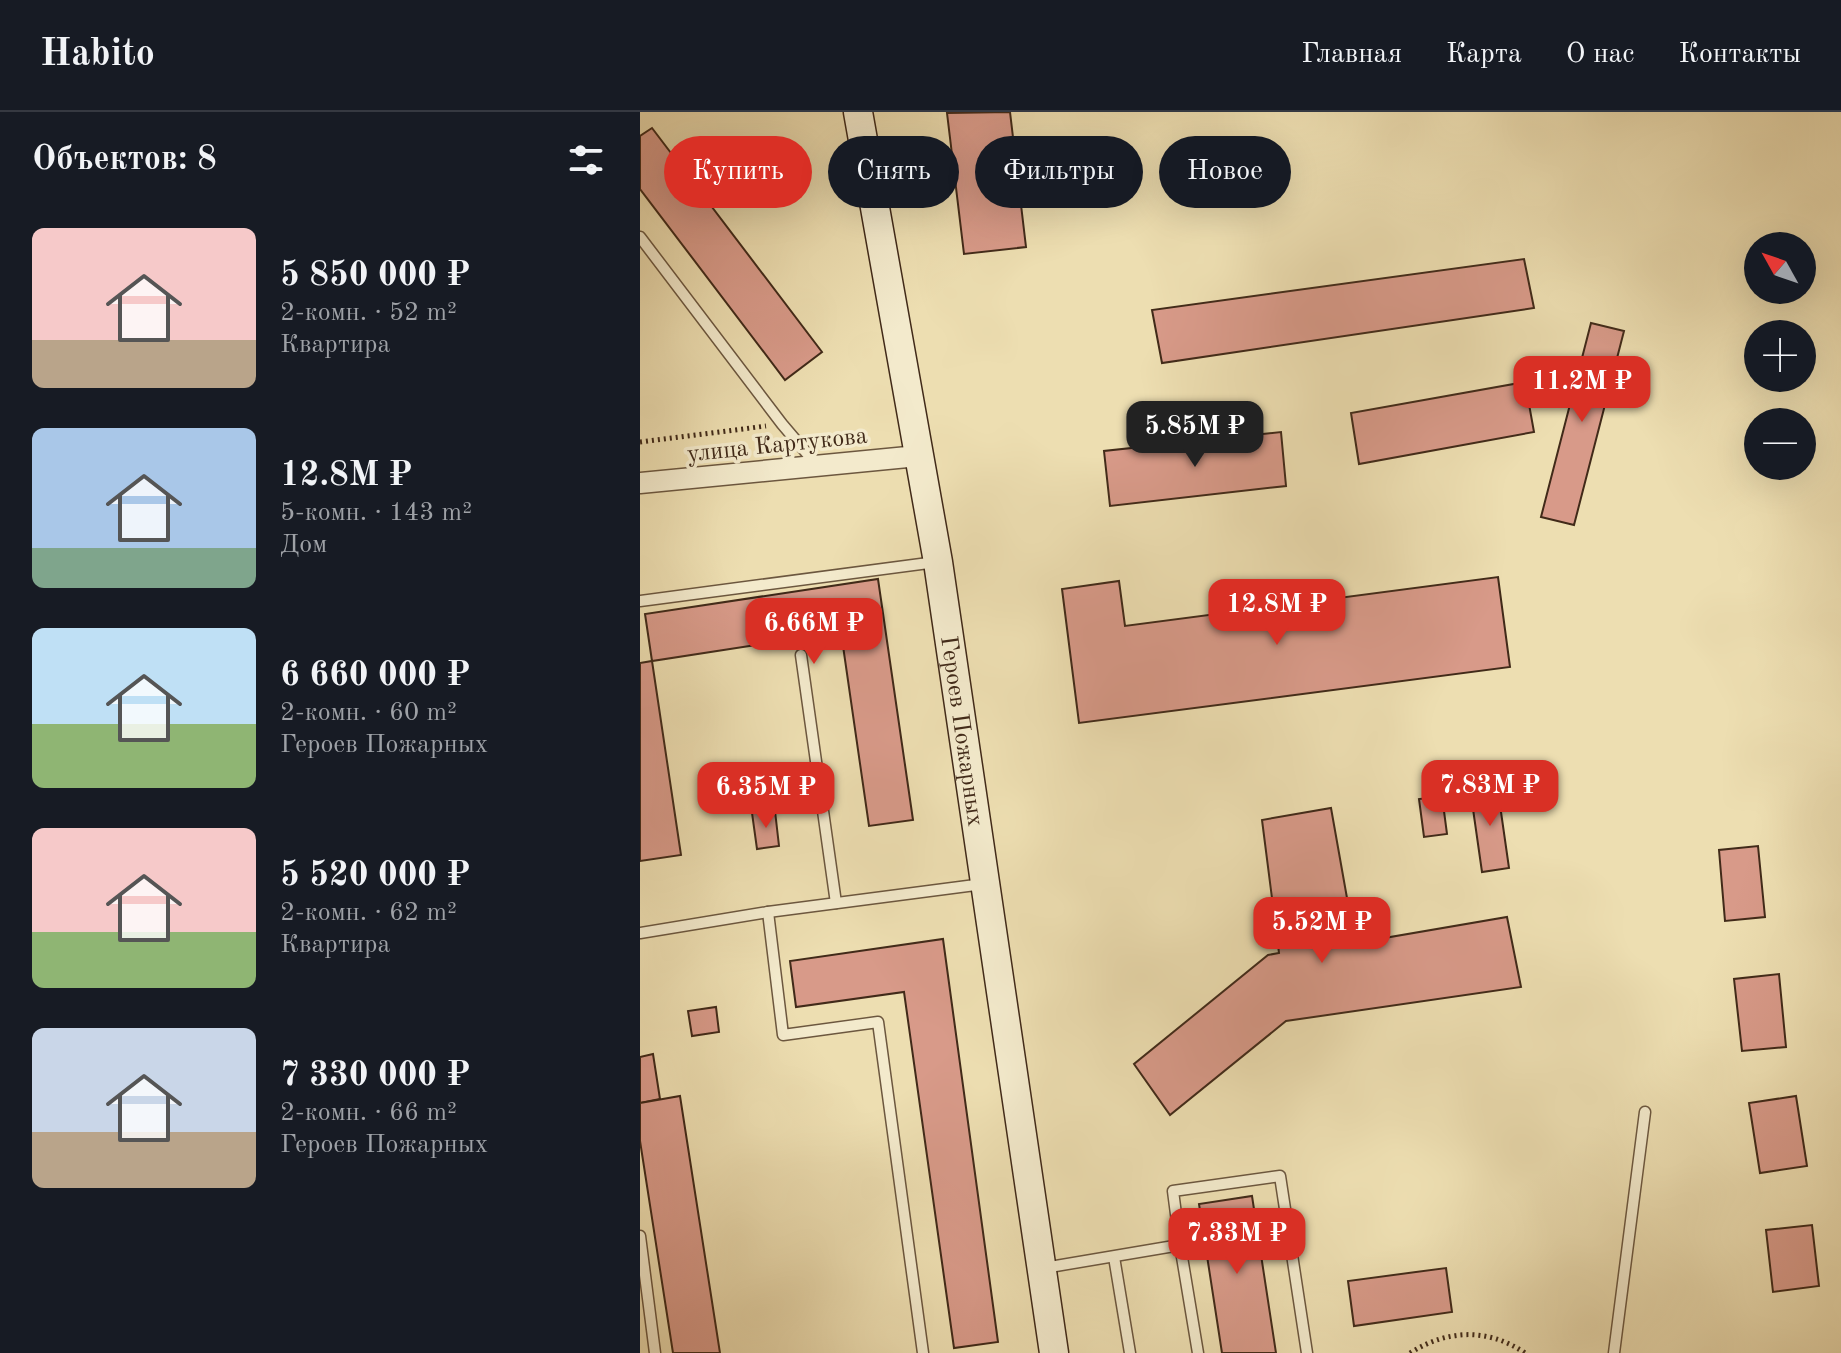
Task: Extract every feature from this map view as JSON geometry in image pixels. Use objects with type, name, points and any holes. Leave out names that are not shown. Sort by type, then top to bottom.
[{"type":"main road","name":"Героев Пожарных","points":[[858,112],[938,562],[1054,1353]]},
{"type":"street","name":"улица Картукова","points":[[640,483],[918,456]]},
{"type":"lane","points":[[640,237],[817,466]]},
{"type":"lane","points":[[640,601],[938,562]]},
{"type":"lane","points":[[801,655],[836,903]]},
{"type":"lane","points":[[640,933],[768,912],[985,884]]},
{"type":"lane","points":[[768,912],[783,1035],[878,1022],[923,1353]]},
{"type":"lane","points":[[1614,1353],[1645,1112]]},
{"type":"lane","points":[[1198,1353],[1173,1191],[1280,1176],[1307,1353]]},
{"type":"lane","points":[[640,1236],[655,1353]]},
{"type":"lane","points":[[1042,1269],[1180,1245]]},
{"type":"lane","points":[[1114,1257],[1130,1353]]},
{"type":"path","points":[[640,442],[782,424]]},
{"type":"path","points":[[1410,1353],[1440,1338],[1458,1334],[1495,1338],[1525,1353]]},
{"type":"building","points":[[1010,112],[1013,136],[975,136],[975,208],[1021,208],[1026,247],[964,254],[958,208],[959,136],[950,136],[947,113]]},
{"type":"building","points":[[652,128],[664,144],[664,208],[713,208],[822,352],[785,380],[640,189],[640,136]]},
{"type":"building","points":[[1524,259],[1534,308],[1162,363],[1152,310]]},
{"type":"building","points":[[1591,323],[1624,331],[1574,525],[1541,517]]},
{"type":"building","points":[[1525,382],[1534,432],[1359,464],[1351,413]]},
{"type":"building","points":[[1281,432],[1286,486],[1110,506],[1104,451]]},
{"type":"building","points":[[1498,577],[1510,667],[1079,723],[1062,589],[1119,581],[1125,626]]},
{"type":"building","points":[[878,579],[913,820],[869,826],[841,632],[652,661],[645,614]]},
{"type":"building","points":[[652,661],[681,855],[640,861],[640,663]]},
{"type":"building","points":[[1497,784],[1509,868],[1482,872],[1470,788]]},
{"type":"building","points":[[1442,796],[1447,834],[1424,837],[1419,799]]},
{"type":"building","points":[[1331,808],[1355,943],[1507,917],[1521,987],[1286,1021],[1170,1115],[1134,1064],[1268,955],[1279,953],[1262,820]]},
{"type":"building","points":[[775,811],[779,846],[757,849],[752,813]]},
{"type":"building","points":[[1758,846],[1765,917],[1725,921],[1719,850]]},
{"type":"building","points":[[943,939],[998,1342],[954,1348],[904,992],[796,1007],[790,961]]},
{"type":"building","points":[[1779,974],[1786,1047],[1742,1051],[1734,979]]},
{"type":"building","points":[[716,1007],[719,1032],[692,1036],[688,1011]]},
{"type":"building","points":[[653,1054],[660,1099],[640,1103],[640,1057]]},
{"type":"building","points":[[680,1096],[720,1353],[673,1353],[640,1141],[640,1103]]},
{"type":"building","points":[[1796,1096],[1807,1166],[1760,1173],[1749,1103]]},
{"type":"building","points":[[1252,1196],[1276,1353],[1222,1353],[1199,1204]]},
{"type":"building","points":[[1812,1225],[1819,1286],[1773,1292],[1766,1230]]},
{"type":"building","points":[[1446,1268],[1452,1312],[1354,1326],[1348,1281]]}]
